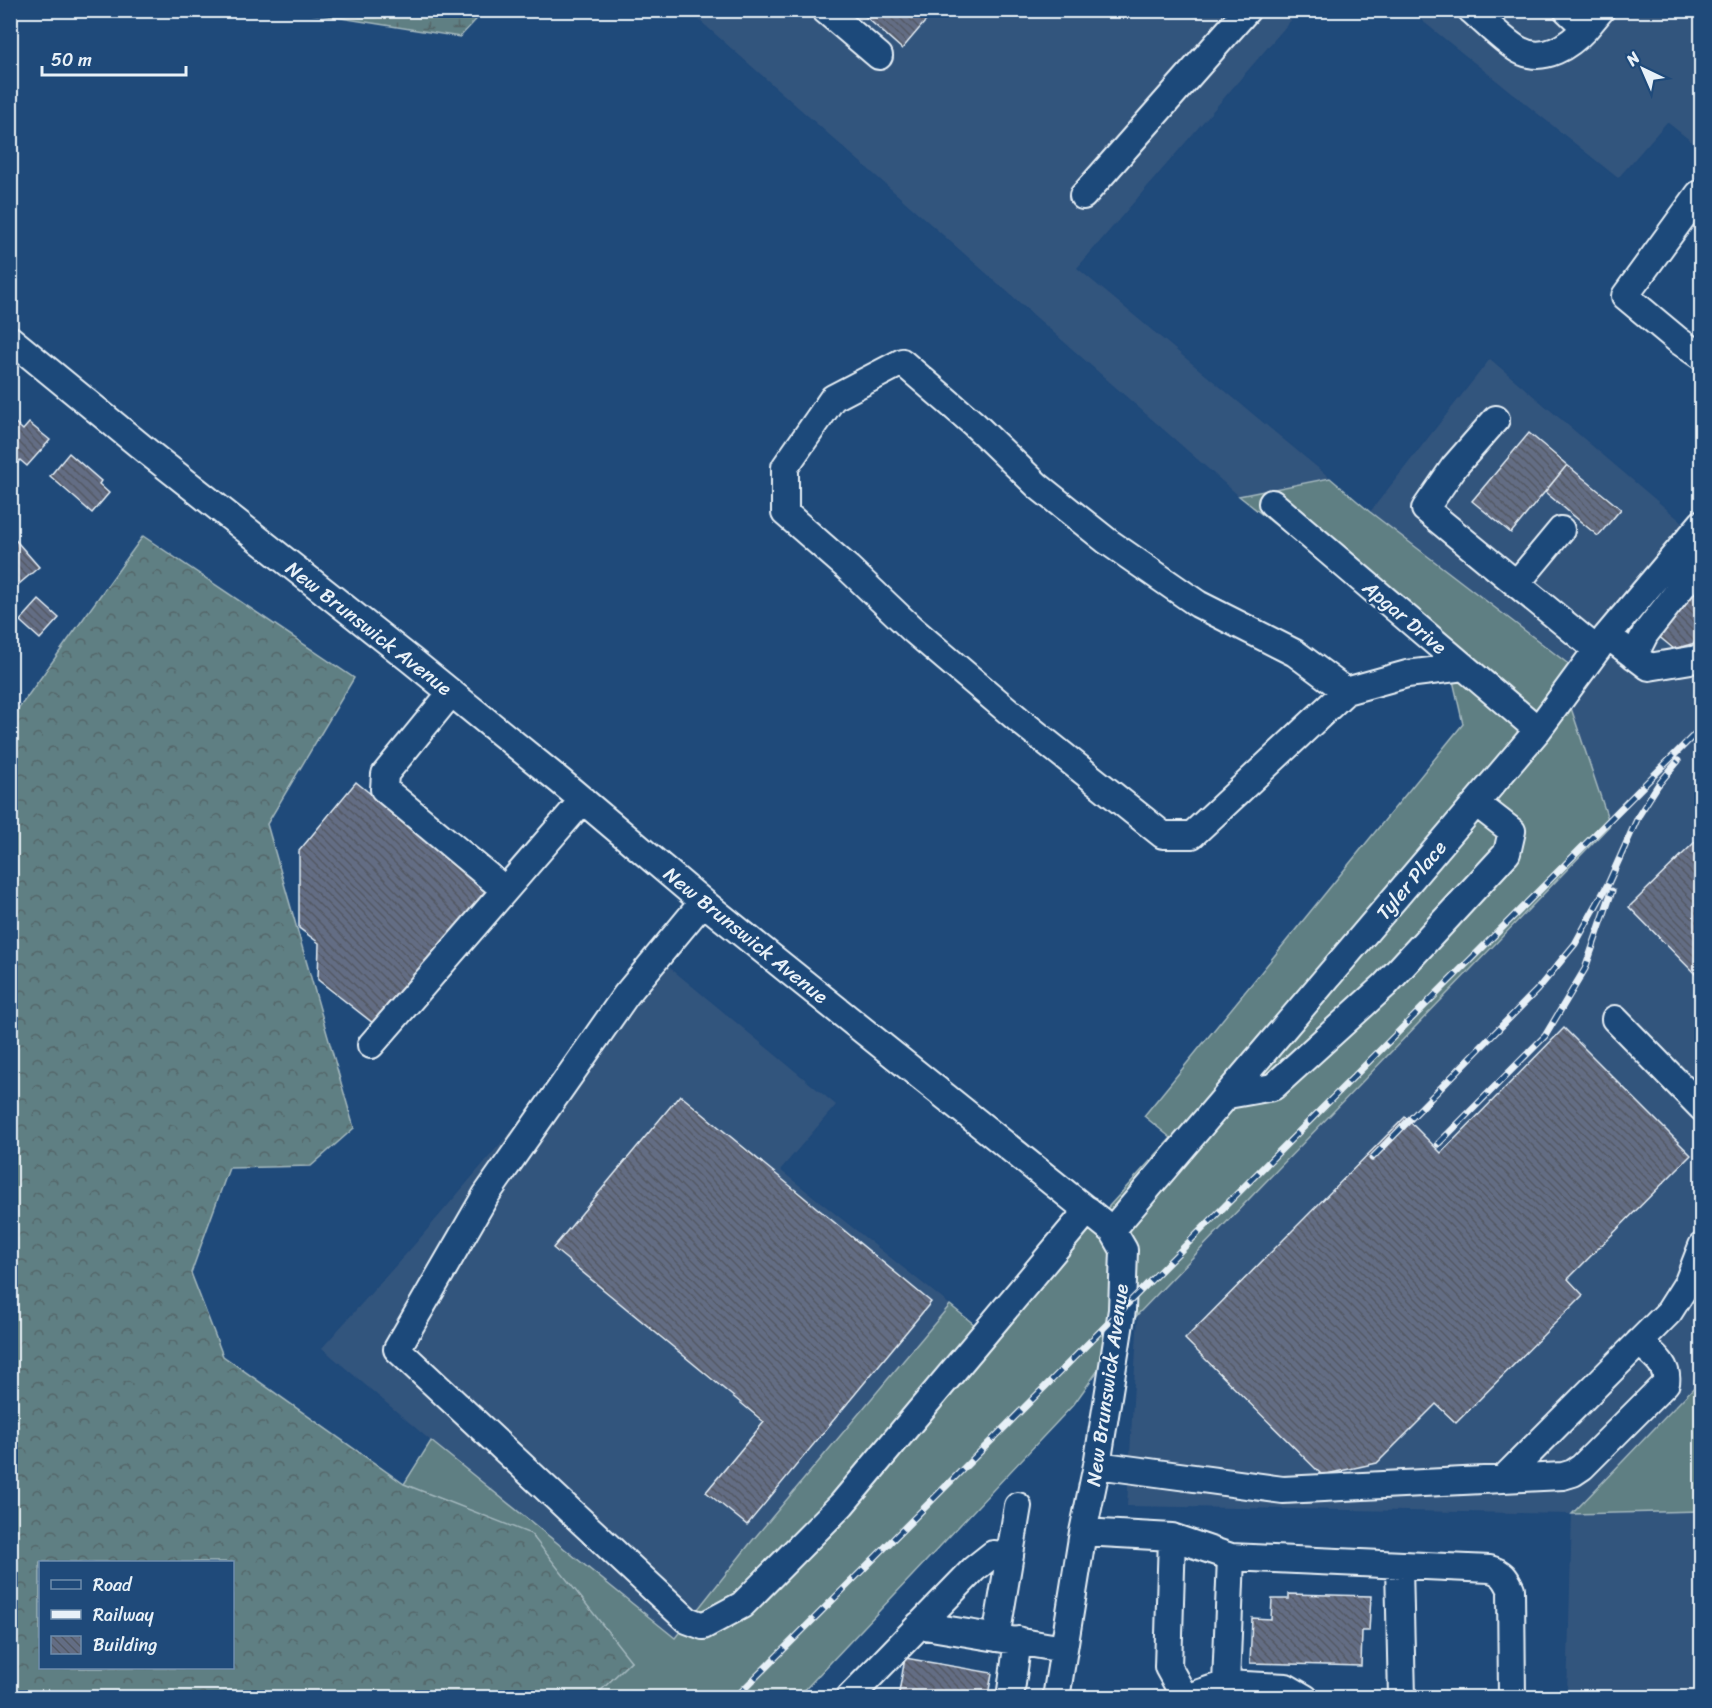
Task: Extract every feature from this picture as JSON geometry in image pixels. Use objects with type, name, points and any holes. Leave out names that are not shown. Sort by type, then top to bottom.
[{"type":"street","points":[[825,10],[879,56]]},
{"type":"street","points":[[1083,196],[1247,10]]},
{"type":"street","points":[[1471,10],[1520,51],[1535,55],[1558,51],[1576,39],[1594,19],[1567,10]]},
{"type":"street","points":[[1701,196],[1699,194],[1625,296],[1701,357]]},
{"type":"street","name":"New Brunswick Avenue","points":[[10,339],[149,453],[451,693],[704,902],[1112,1230],[1124,1250],[1122,1310],[1056,1698]]},
{"type":"street","points":[[1346,691],[1294,653],[1198,604],[1107,541],[1038,486],[974,424],[902,362],[833,399],[785,467],[785,513],[848,568],[921,637],[1019,720],[1163,835],[1192,835],[1346,691],[1407,674],[1464,667]]},
{"type":"street","points":[[1496,419],[1454,467],[1425,509],[1479,555],[1602,643],[1634,656],[1649,667],[1697,659],[1701,656]]},
{"type":"street","name":"Apgar Drive","points":[[1272,503],[1538,730]]},
{"type":"street","name":"Tyler Place","points":[[1112,1230],[1538,730],[1602,643],[1701,523]]},
{"type":"street","points":[[1517,583],[1561,530]]},
{"type":"street","points":[[1634,656],[1645,634],[1701,561]]},
{"type":"street","points":[[451,693],[385,774],[384,789],[505,890]]},
{"type":"street","points":[[371,1045],[583,800]]},
{"type":"street","points":[[1228,1095],[1274,1087],[1385,985],[1507,853],[1512,831],[1476,803]]},
{"type":"street","points":[[704,902],[626,995],[486,1195],[397,1349],[687,1620],[703,1626],[742,1605],[751,1597],[842,1503],[1088,1210]]},
{"type":"street","points":[[1615,1019],[1701,1108]]},
{"type":"street","points":[[1504,1478],[1669,1312],[1695,1282],[1701,1246]]},
{"type":"street","points":[[1097,1465],[1283,1490],[1563,1476],[1582,1467],[1666,1383],[1668,1375],[1663,1365],[1639,1342]]},
{"type":"street","points":[[1010,1698],[1007,1639],[1010,1556],[1018,1506]]},
{"type":"street","points":[[1083,1532],[1173,1537],[1231,1557],[1499,1571],[1507,1579],[1511,1589],[1512,1698]]},
{"type":"street","points":[[1173,1537],[1168,1667],[1185,1698],[1226,1684],[1286,1687],[1305,1698]]},
{"type":"street","points":[[849,1698],[974,1569],[993,1554],[1010,1556]]},
{"type":"street","points":[[1226,1684],[1231,1557]]},
{"type":"street","points":[[1399,1566],[1402,1698]]},
{"type":"street","points":[[919,1625],[1064,1648]]},
{"type":"shaded area","points":[[689,11],[1299,11],[1077,268],[1330,478],[1239,496]]},
{"type":"shaded area","points":[[1410,11],[1701,11],[1701,149],[1667,122],[1618,178]]},
{"type":"shaded area","points":[[1490,359],[1690,529],[1701,516],[1701,1380],[1572,1514],[1127,1506],[1138,1314],[1610,825],[1566,693],[1583,675],[1370,512]]},
{"type":"shaded area","points":[[658,958],[836,1105],[780,1170],[950,1305],[752,1541],[675,1639],[431,1441],[322,1348],[415,1244]]},
{"type":"shaded area","points":[[1701,1511],[1701,1697],[1567,1697],[1572,1514]]},
{"type":"green space","points":[[297,11],[484,11],[460,37]]},
{"type":"green space","points":[[1330,478],[1370,512],[1584,676],[1566,693],[1610,825],[1138,1314],[1074,1404],[798,1697],[594,1697],[631,1661],[404,1484],[431,1441],[675,1638],[752,1541],[950,1305],[990,1337],[1171,1138],[1144,1116],[1463,724],[1449,663],[1239,496]]},
{"type":"green space","points":[[143,536],[354,678],[267,824],[354,1128],[311,1166],[229,1168],[191,1273],[223,1356],[404,1484],[531,1534],[631,1661],[594,1697],[11,1697],[11,719]]},
{"type":"green space","points":[[1701,1380],[1701,1511],[1572,1514]]},
{"type":"building","points":[[858,10],[935,10],[902,49]]},
{"type":"building","points":[[12,420],[23,430],[29,423],[50,440],[27,466],[20,460],[13,468],[10,466]]},
{"type":"building","points":[[1529,433],[1567,465],[1511,533],[1472,501]]},
{"type":"building","points":[[69,453],[101,481],[99,484],[109,493],[92,513],[50,476]]},
{"type":"building","points":[[1567,465],[1621,509],[1598,536],[1545,492]]},
{"type":"building","points":[[11,535],[39,567],[13,589],[10,587]]},
{"type":"building","points":[[1702,581],[1702,641],[1674,649],[1657,635]]},
{"type":"building","points":[[39,600],[59,618],[40,639],[20,621]]},
{"type":"building","points":[[356,782],[491,892],[378,1027],[318,980],[319,943],[299,928],[299,851]]},
{"type":"building","points":[[1702,835],[1702,981],[1629,907]]},
{"type":"building","points":[[1564,1028],[1691,1155],[1568,1279],[1583,1295],[1456,1423],[1436,1404],[1377,1463],[1322,1475],[1185,1339],[1405,1117],[1441,1153]]},
{"type":"building","points":[[680,1095],[931,1302],[747,1525],[706,1492],[764,1422],[553,1248]]},
{"type":"building","points":[[1289,1594],[1371,1596],[1369,1631],[1362,1631],[1361,1666],[1250,1663],[1252,1618],[1271,1619],[1272,1599],[1289,1599]]},
{"type":"building","points":[[905,1658],[992,1673],[988,1696],[976,1694],[975,1698],[898,1698]]},
{"type":"railway","points":[[735,1698],[1702,727]]},
{"type":"railway","points":[[1372,1158],[1537,990],[1575,944],[1608,884],[1639,815],[1658,785],[1678,761]]},
{"type":"railway","points":[[1438,1144],[1545,1036],[1585,969],[1612,891]]}]
